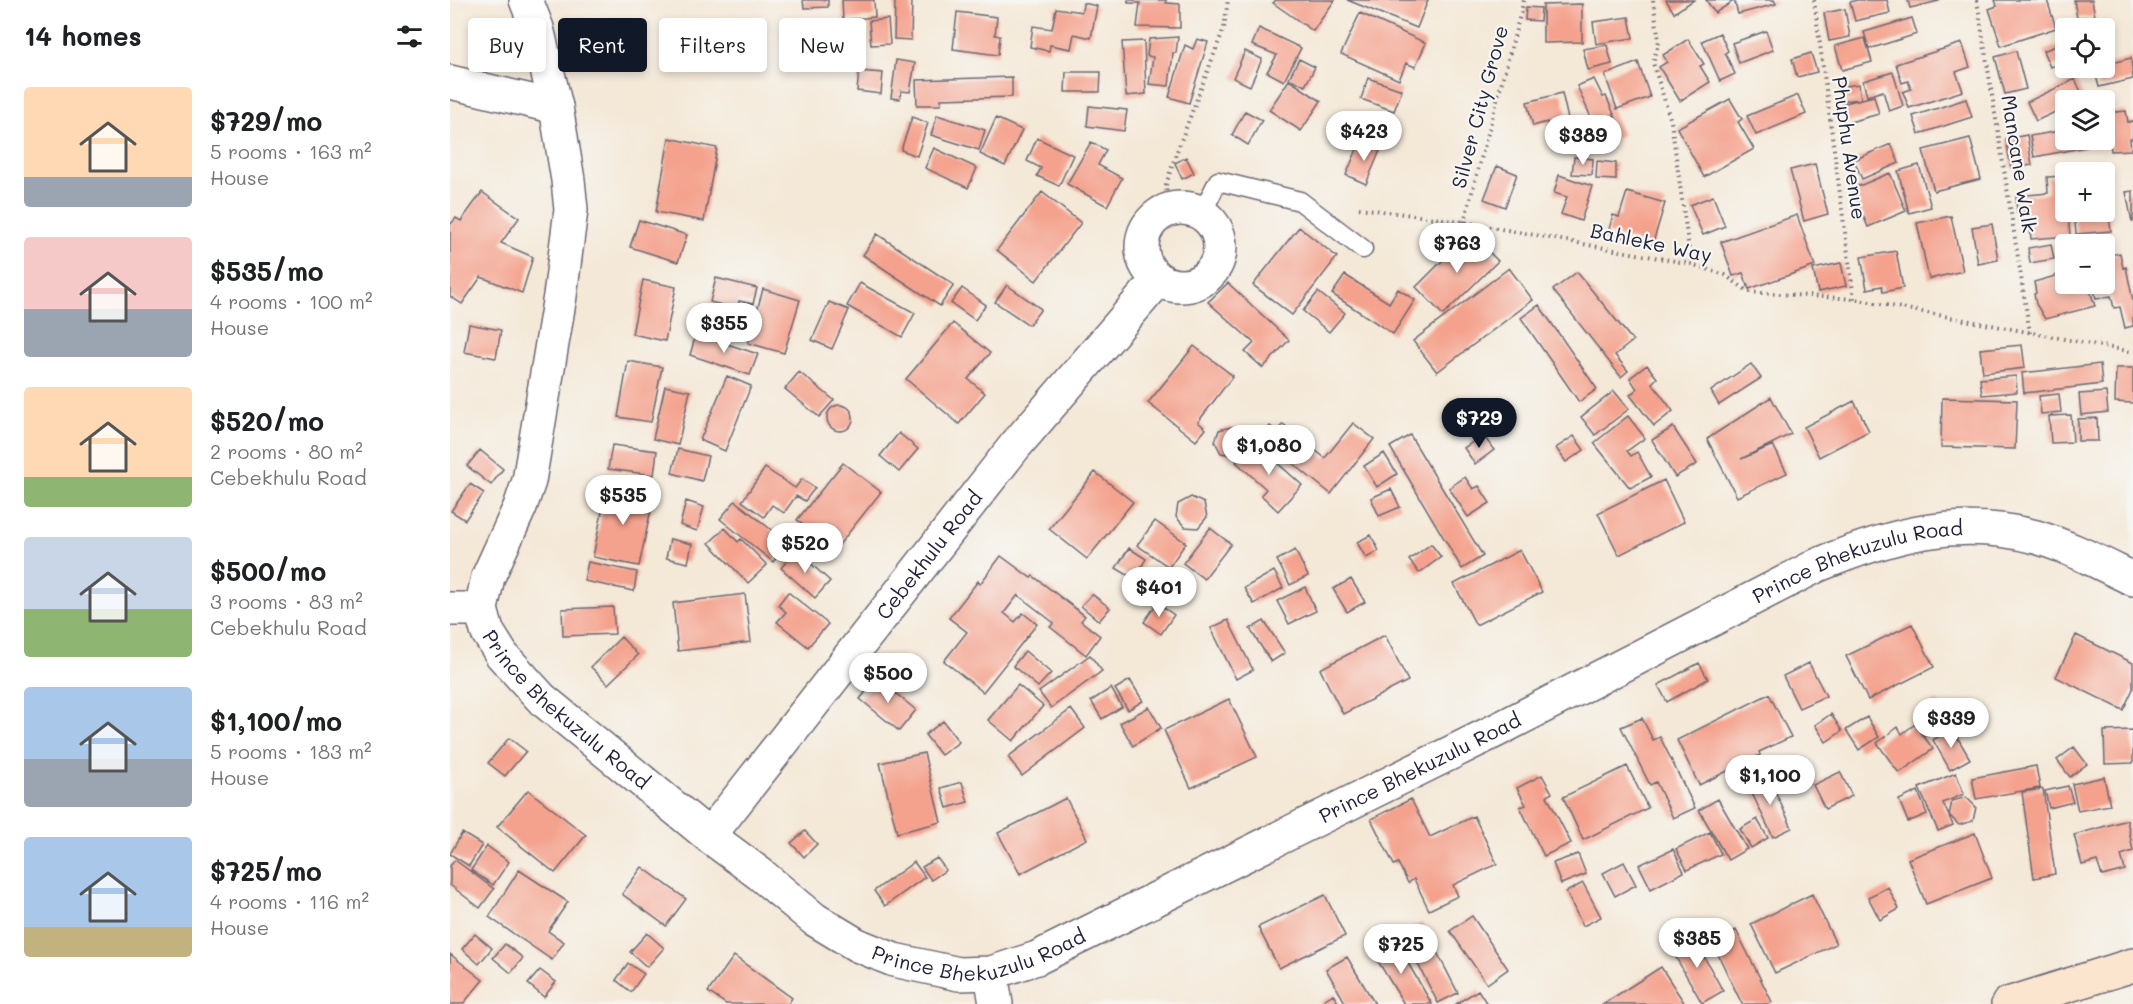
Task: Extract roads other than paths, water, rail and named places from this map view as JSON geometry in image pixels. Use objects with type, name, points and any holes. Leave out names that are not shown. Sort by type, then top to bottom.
[{"type":"street","name":"Prince Bhekuzulu Road","points":[[526,0],[537,28],[556,107],[568,180],[571,210],[569,235],[529,481],[520,507],[488,577],[466,609],[487,631],[502,655],[542,699],[709,836],[760,874],[814,919],[857,945],[894,960],[959,974],[994,988],[1037,958],[1497,730],[1818,565],[1866,545],[1916,533],[1960,527],[2006,531],[2049,542],[2133,579]]},
{"type":"street","points":[[450,82],[556,107]]},
{"type":"street","points":[[1186,207],[1202,213],[1215,226],[1221,243],[1218,261],[1208,276],[1192,285],[1174,287],[1158,280],[1146,267],[1141,250],[1144,233],[1153,219],[1168,209],[1186,207]]},
{"type":"street","name":"Cebekhulu Road","points":[[709,836],[1015,446],[1158,280]]},
{"type":"street","points":[[2008,1004],[2133,964]]},
{"type":"lane","points":[[1202,213],[1218,181],[1300,201],[1363,249]]}]
